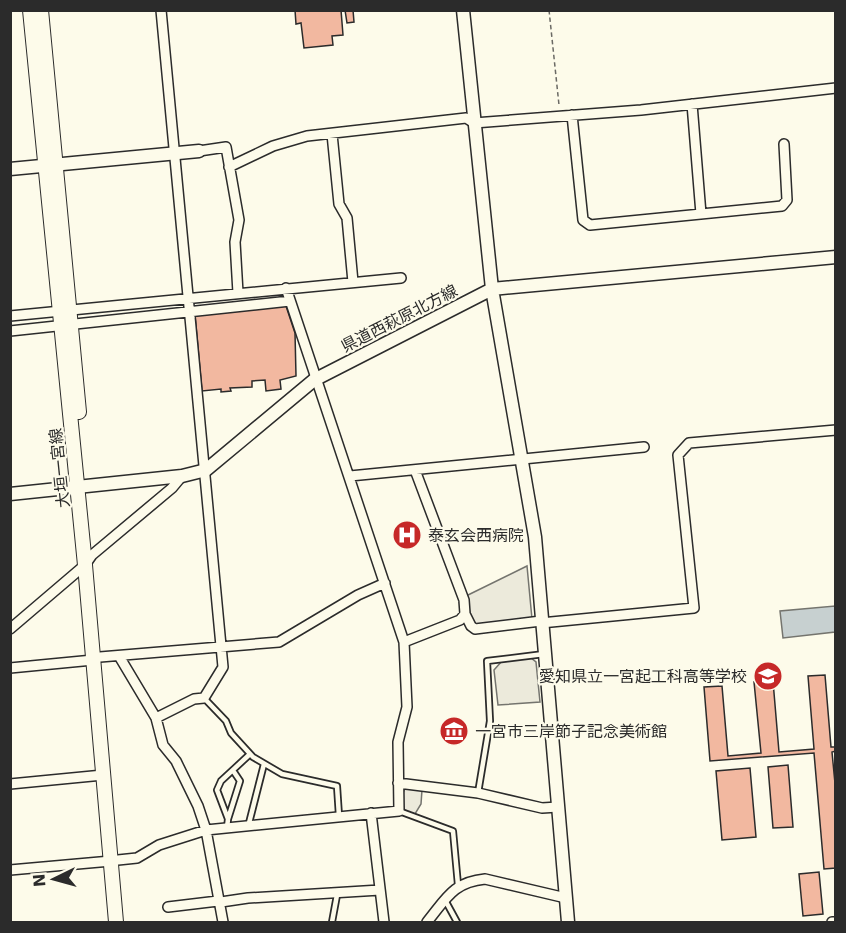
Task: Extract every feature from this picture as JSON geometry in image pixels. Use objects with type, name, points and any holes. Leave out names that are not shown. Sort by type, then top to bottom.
[{"type":"main road","name":"大垣一宮線","points":[[30,10],[50,166],[65,311],[115,860],[116,922]]},
{"type":"main road","name":"大垣一宮線","points":[[41,10],[50,166]]},
{"type":"main road","name":"大垣一宮線","points":[[97,659],[103,775],[125,922]]},
{"type":"street","points":[[156,718],[194,699],[204,698],[224,668],[160,10]]},
{"type":"street","points":[[463,10],[492,289],[535,537],[568,922]]},
{"type":"street","points":[[229,167],[292,139],[466,118],[474,123],[692,104],[836,88]]},
{"type":"street","points":[[692,104],[701,214]]},
{"type":"street","points":[[572,115],[583,220],[590,225],[782,206],[788,200],[784,144]]},
{"type":"street","points":[[332,134],[339,204],[347,218],[353,282]]},
{"type":"street","points":[[10,169],[226,147],[239,220],[235,242],[238,293]]},
{"type":"street","name":"県道西萩原北方線","points":[[10,494],[182,476],[206,470],[318,378],[492,289],[836,257]]},
{"type":"street","points":[[10,316],[401,278]]},
{"type":"street","points":[[10,870],[137,858],[159,845],[227,824],[248,827],[399,811],[398,742],[407,706],[405,642],[286,288]]},
{"type":"street","points":[[10,331],[291,301]]},
{"type":"street","points":[[415,470],[464,600],[465,614],[475,629],[694,608],[678,455],[689,443],[836,430]]},
{"type":"street","points":[[350,476],[644,447]]},
{"type":"street","points":[[10,629],[172,488],[182,476]]},
{"type":"street","points":[[10,668],[279,642],[358,595],[385,583]]},
{"type":"street","points":[[405,642],[460,620],[465,614]]},
{"type":"street","points":[[119,656],[156,718],[163,745],[186,780],[206,830],[223,922]]},
{"type":"street","points":[[10,784],[103,775]]},
{"type":"street","points":[[398,783],[478,793],[542,808],[558,807]]},
{"type":"street","points":[[371,813],[384,922]]},
{"type":"street","points":[[427,922],[458,885],[486,879],[566,898]]},
{"type":"street","points":[[168,907],[248,898],[380,890]]},
{"type":"lane","points":[[478,793],[490,721],[487,661],[544,654]]},
{"type":"lane","points":[[204,698],[226,721],[249,755],[282,774],[337,786],[339,816]]},
{"type":"lane","points":[[227,824],[217,790],[221,780],[234,772],[249,755]]},
{"type":"lane","points":[[248,827],[264,764]]},
{"type":"lane","points":[[227,824],[240,781],[234,772]]},
{"type":"lane","points":[[399,811],[453,831],[458,885]]},
{"type":"lane","points":[[332,922],[337,894]]},
{"type":"lane","points":[[445,900],[457,922]]},
{"type":"path","points":[[549,10],[560,116]]},
{"type":"shaded area","points":[[527,566],[532,619],[473,625],[466,596]]},
{"type":"shaded area","points":[[835,606],[835,632],[783,638],[780,611]]},
{"type":"shaded area","points":[[531,658],[536,662],[540,702],[498,705],[494,670],[502,661]]},
{"type":"shaded area","points":[[405,788],[422,790],[421,804],[415,814],[404,811],[402,796]]},
{"type":"building","points":[[295,10],[341,10],[343,35],[332,36],[333,45],[304,48],[301,23],[296,24]]},
{"type":"building","points":[[345,10],[353,10],[354,22],[347,23]]},
{"type":"building","points":[[286,306],[295,333],[296,376],[280,380],[281,389],[266,391],[265,380],[252,381],[252,387],[230,388],[231,391],[221,392],[221,389],[202,391],[195,315]]},
{"type":"building","points":[[825,675],[831,747],[836,747],[836,751],[832,752],[836,794],[836,868],[824,869],[814,753],[710,761],[704,687],[722,686],[728,756],[761,753],[754,682],[773,681],[779,752],[814,749],[808,676]]},
{"type":"building","points":[[788,765],[793,827],[773,828],[768,767]]},
{"type":"building","points":[[750,768],[756,837],[722,840],[716,771]]},
{"type":"building","points":[[819,872],[823,914],[803,916],[799,874]]},
{"type":"place","name":"泰玄会西病院","points":[[407,535]]},
{"type":"place","name":"愛知県立一宮起工科高等学校","points":[[768,676]]},
{"type":"place","name":"一宮市三岸節子記念美術館","points":[[454,731]]}]
